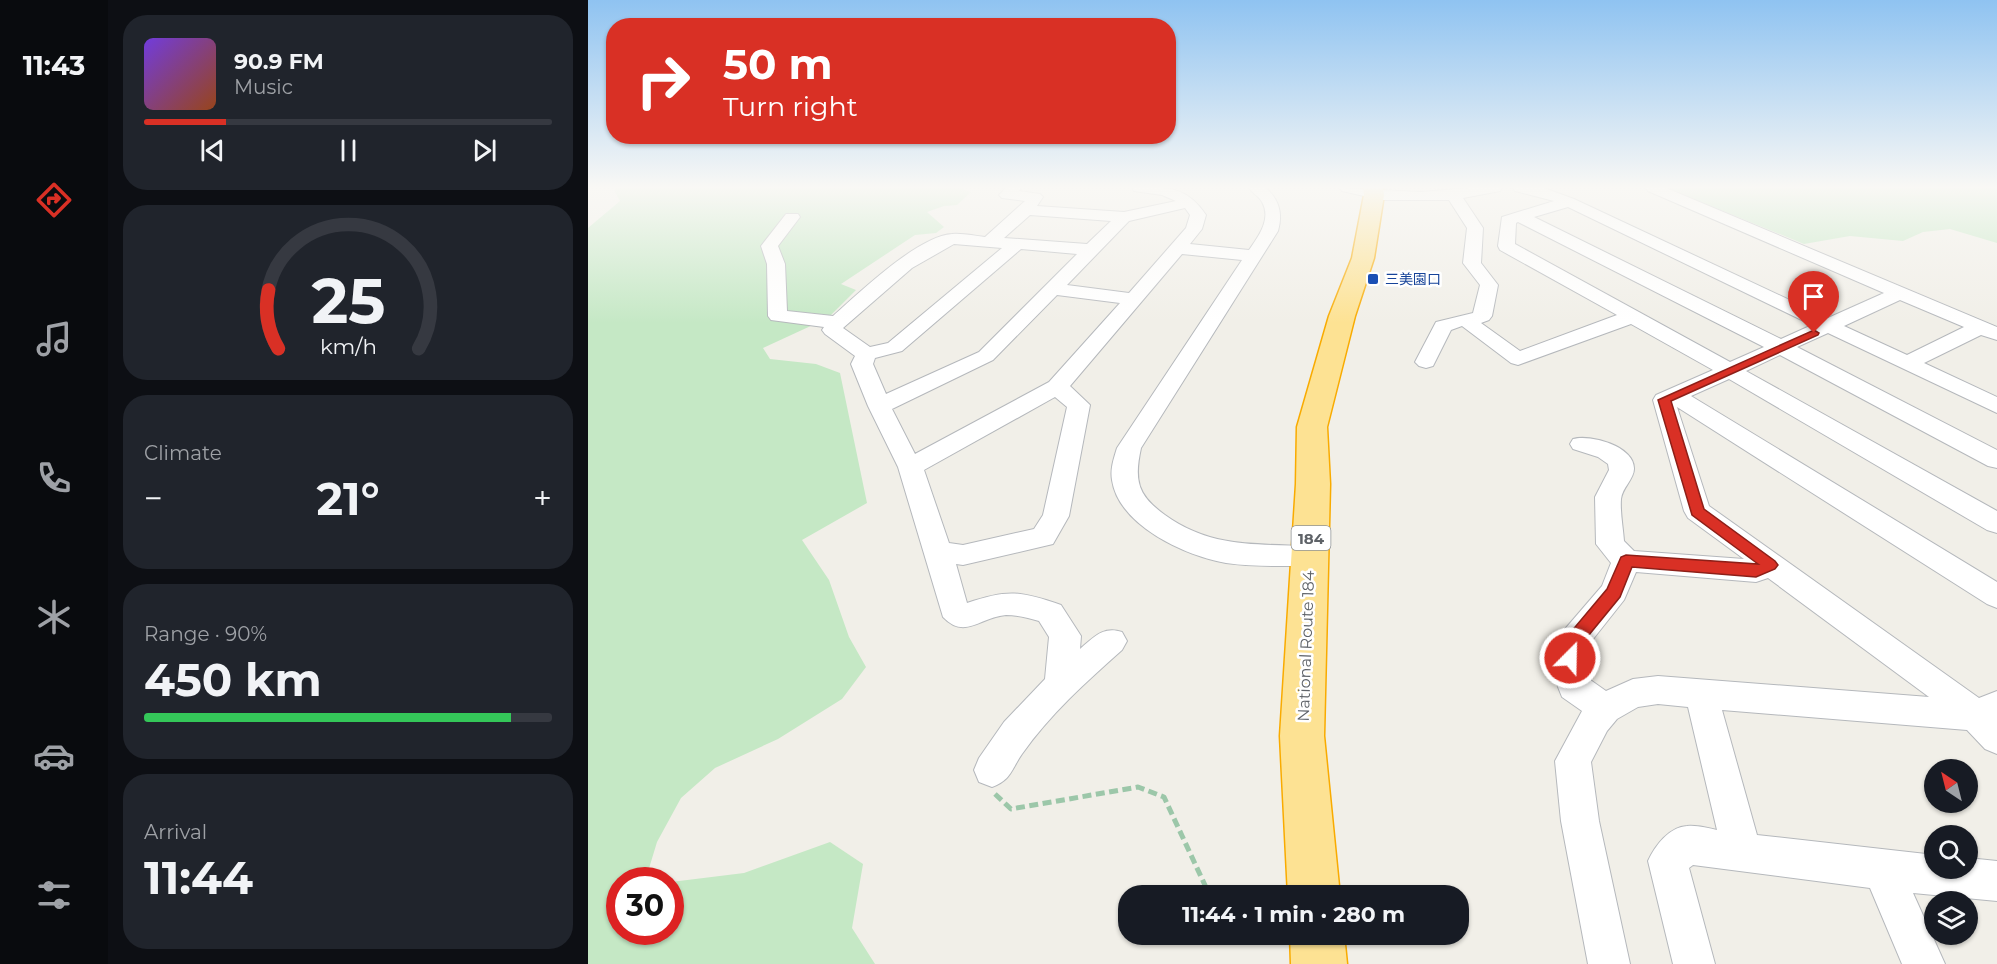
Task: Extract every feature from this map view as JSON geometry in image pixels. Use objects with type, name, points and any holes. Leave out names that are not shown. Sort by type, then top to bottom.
[{"type":"highway","name":"National Route 184","points":[[1313,885],[1302,736],[1310,556],[1312,427],[1342,316],[1363,258],[1364,233]]},
{"type":"highway","points":[[1318,945],[1319,964]]},
{"type":"street","points":[[780,233],[770,246],[776,264],[778,316],[837,322]]},
{"type":"street","points":[[989,242],[999,233]]},
{"type":"street","points":[[879,406],[986,357],[1108,233]]},
{"type":"street","points":[[910,466],[1057,387],[1191,233]]},
{"type":"street","points":[[1269,233],[1129,448],[1124,470],[1126,487],[1135,503],[1184,541],[1219,551],[1310,556]]},
{"type":"street","points":[[1426,362],[1443,327],[1461,320],[1468,321],[1482,316],[1489,285],[1472,263],[1474,233]]},
{"type":"street","points":[[1507,233],[1506,246],[1997,523]]},
{"type":"street","points":[[1553,233],[1782,348],[1997,460]]},
{"type":"street","points":[[1634,233],[1997,406]]},
{"type":"street","points":[[1761,233],[1989,330]]},
{"type":"street","points":[[1017,244],[895,347],[866,354],[832,330],[837,322],[892,276],[936,244],[952,239],[1017,244],[1092,250]]},
{"type":"street","points":[[1178,248],[1253,256]]},
{"type":"street","points":[[1054,289],[1134,299]]},
{"type":"street","points":[[1902,292],[1664,400],[1697,512],[1990,720]]},
{"type":"street","points":[[1468,321],[1473,327],[1518,358],[1633,316]]},
{"type":"street","points":[[1907,363],[1989,330]]},
{"type":"street","points":[[866,354],[862,364],[879,406],[910,466],[954,609],[962,617],[1003,602],[1019,602],[1050,613],[1065,636],[1061,684]]},
{"type":"street","points":[[938,552],[963,555],[1043,537],[1056,516],[1079,405],[1057,387]]},
{"type":"street","points":[[1674,394],[1997,596]]},
{"type":"street","points":[[1582,444],[1607,452],[1620,460],[1622,470],[1608,497],[1610,544],[1626,561],[1756,571],[1770,565]]},
{"type":"street","points":[[1605,708],[1574,687],[1570,658],[1576,638],[1614,592],[1626,561]]},
{"type":"street","points":[[992,770],[1006,743],[1061,684],[1111,641]]},
{"type":"street","points":[[1609,964],[1580,821],[1573,761],[1595,720],[1605,708],[1633,693],[1658,690],[1990,720]]},
{"type":"street","points":[[1701,694],[1743,852]]},
{"type":"street","points":[[1694,964],[1668,861],[1686,845],[1882,870],[1997,880]]},
{"type":"street","points":[[1882,870],[1924,964]]},
{"type":"path","points":[[992,770],[993,792],[1011,809],[1138,787],[1164,797],[1205,885]]},
{"type":"green space","points":[[588,233],[936,233],[915,235],[841,284],[856,290],[828,318],[763,348],[770,359],[816,364],[840,373],[867,503],[802,540],[829,580],[849,637],[866,667],[842,699],[778,739],[715,768],[681,798],[657,842],[649,867],[606,867],[606,945],[684,945],[684,880],[744,873],[830,842],[863,864],[852,928],[875,964],[588,964]]},
{"type":"green space","points":[[1777,233],[1921,233],[1903,241],[1850,236],[1804,244]]},
{"type":"green space","points":[[1963,233],[1997,233],[1997,243]]},
{"type":"place","name":"三美園口","points":[[1373,279]]},
{"type":"route","points":[[1570,658],[1576,638],[1614,592],[1626,561],[1756,571],[1770,565],[1697,512],[1664,400],[1814,333]]}]
